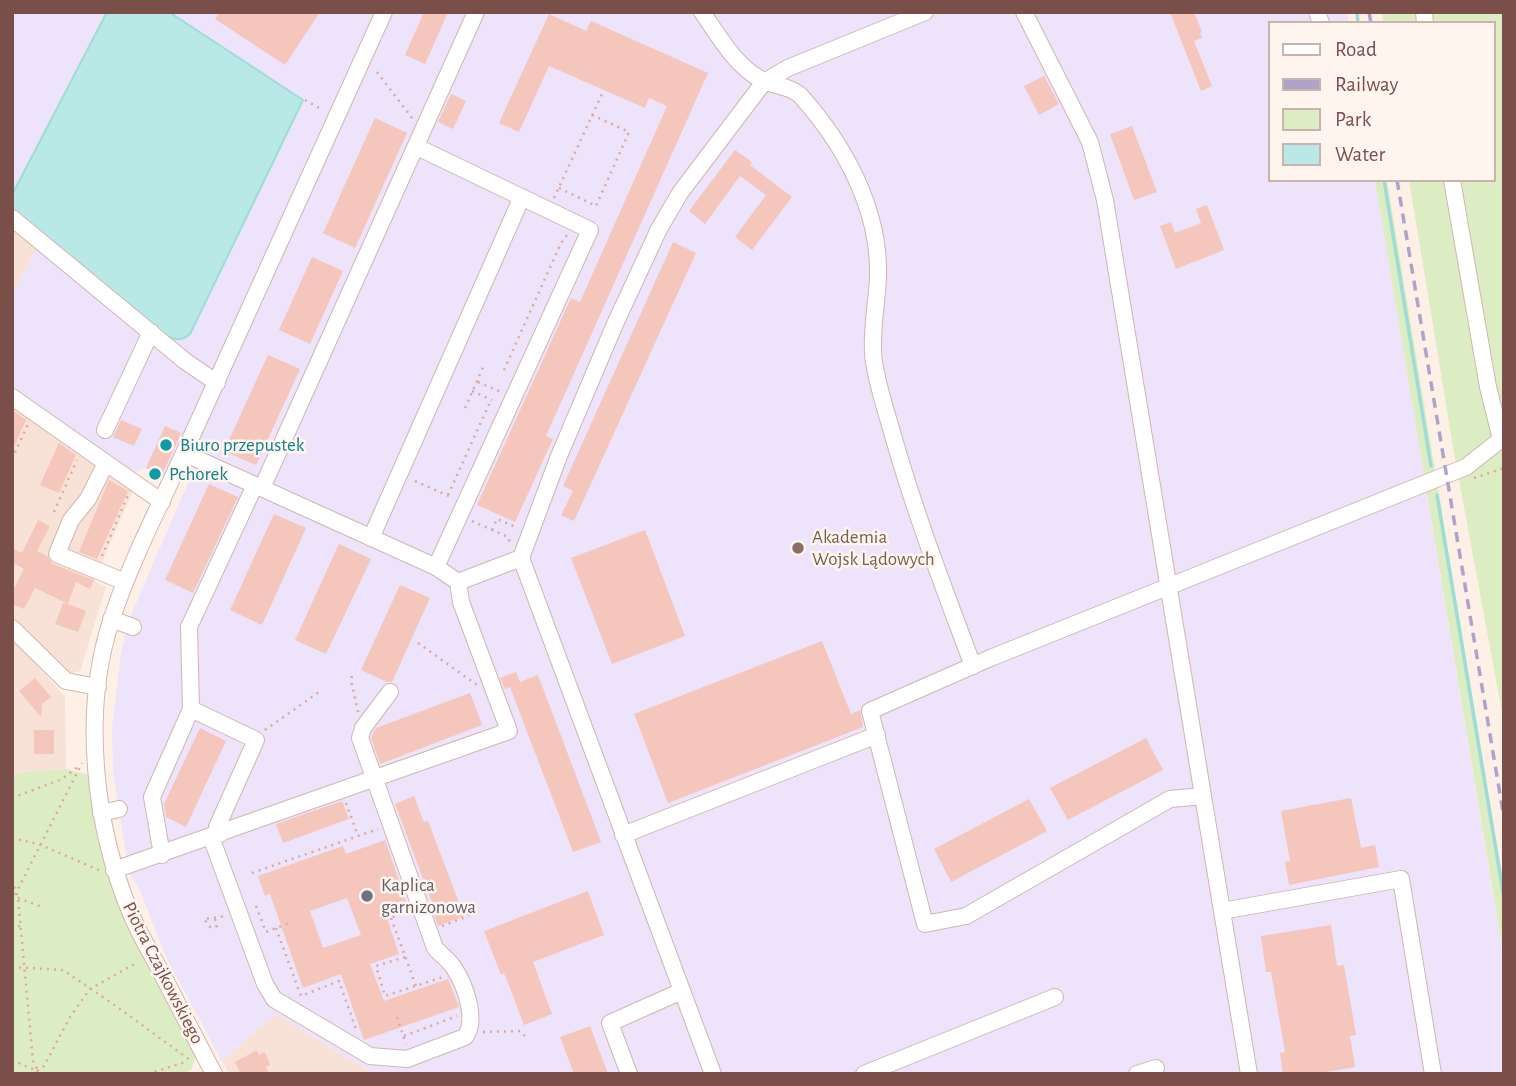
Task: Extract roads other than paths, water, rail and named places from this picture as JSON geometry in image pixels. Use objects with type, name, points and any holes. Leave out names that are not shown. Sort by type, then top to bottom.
[{"type":"street","name":"Piotra Czajkowskiego","points":[[214,1074],[109,871],[94,754],[98,687],[111,620],[125,583],[384,12]]},
{"type":"street","points":[[162,855],[152,797],[191,709],[189,627],[259,486],[417,147],[476,12]]},
{"type":"street","points":[[702,12],[736,60],[748,72],[764,82],[777,83],[793,90],[814,111],[848,162],[867,205],[878,275],[873,360],[911,495],[973,666]]},
{"type":"street","points":[[713,1074],[521,558],[559,456],[659,229],[680,193],[764,82],[788,68],[925,12]]},
{"type":"street","points":[[1024,12],[1090,142],[1105,200],[1249,1074]]},
{"type":"street","points":[[417,147],[590,230],[436,567]]},
{"type":"street","points":[[1203,796],[1170,799],[966,916],[926,924],[870,711],[973,666],[1466,467],[1502,438],[1488,387],[1452,182]]},
{"type":"street","points":[[371,538],[522,198]]},
{"type":"street","points":[[12,218],[185,361],[216,383]]},
{"type":"street","points":[[105,430],[151,332]]},
{"type":"street","points":[[12,397],[162,502]]},
{"type":"street","points":[[109,871],[162,855],[509,731],[461,603],[458,582],[436,567],[184,453]]},
{"type":"street","points":[[106,463],[88,499],[71,520],[57,554],[125,583]]},
{"type":"street","points":[[458,582],[521,558]]},
{"type":"street","points":[[111,620],[132,627]]},
{"type":"street","points":[[12,628],[66,681],[98,687]]},
{"type":"street","points":[[191,709],[256,740],[217,827],[216,835],[239,912],[265,984],[274,999],[360,1051],[381,1059],[407,1059],[465,1037],[470,1028],[469,1006],[456,970],[435,948],[360,738],[363,728],[390,692]]},
{"type":"street","points":[[623,835],[877,735]]},
{"type":"street","points":[[101,813],[120,809]]},
{"type":"street","points":[[1223,911],[1401,879],[1433,1074]]},
{"type":"street","points":[[629,1074],[610,1023],[682,991]]},
{"type":"street","points":[[864,1074],[1055,997]]},
{"type":"street","points":[[1137,1074],[1156,1068]]},
{"type":"water","points":[[107,12],[169,12],[303,100],[190,334],[182,339],[166,336],[12,211],[12,195]]},
{"type":"waterway","points":[[1357,12],[1358,21]]},
{"type":"waterway","points":[[1384,182],[1431,466]]},
{"type":"waterway","points":[[1437,495],[1504,898]]},
{"type":"railway","points":[[1369,12],[1371,21]]},
{"type":"railway","points":[[1397,182],[1504,818]]},
{"type":"place","name":"Biuro przepustek","points":[[166,445]]},
{"type":"place","name":"Pchorek","points":[[155,474]]},
{"type":"place","name":"Akademia Wojsk Lądowych","points":[[798,548]]},
{"type":"place","name":"Kaplica garnizonowa","points":[[367,896]]}]
